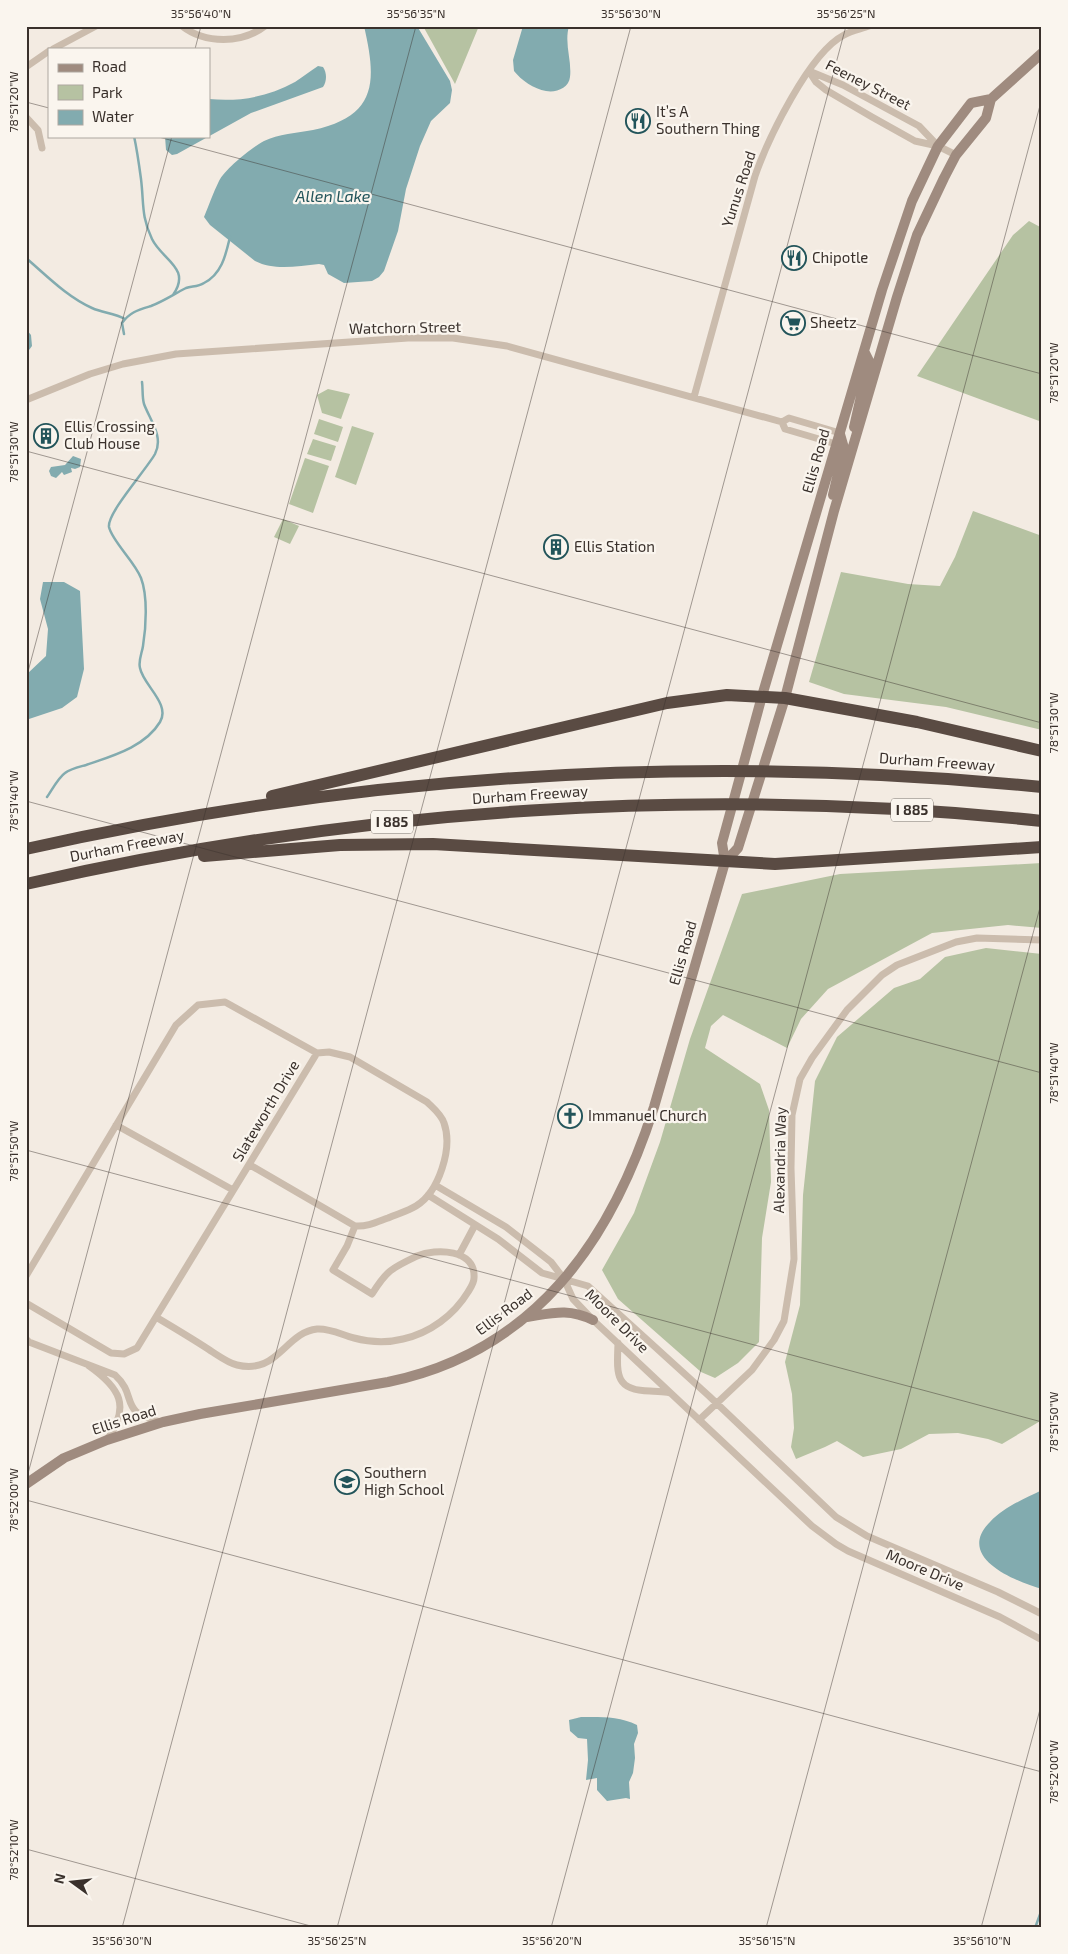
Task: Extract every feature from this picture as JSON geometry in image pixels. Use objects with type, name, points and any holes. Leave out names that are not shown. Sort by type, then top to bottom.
[{"type":"highway","points":[[172,819],[667,703],[727,695],[785,698],[909,720],[1042,751]]},
{"type":"highway","name":"Durham Freeway","points":[[26,849],[172,819],[270,803],[418,785],[564,775],[714,770],[794,771],[914,776],[1042,787]]},
{"type":"highway","name":"Durham Freeway","points":[[26,884],[82,871],[226,844],[371,825],[536,810],[706,804],[781,805],[921,811],[1042,821]]},
{"type":"highway","points":[[82,871],[246,852],[387,844],[479,846],[775,864],[1042,847]]},
{"type":"main road","name":"Ellis Road","points":[[26,1484],[64,1458],[107,1440],[163,1422],[388,1382],[431,1372],[458,1361],[485,1346],[526,1318],[564,1279],[592,1240],[613,1206],[642,1146],[725,862],[722,843],[762,696],[882,290],[912,201],[938,146],[971,103],[992,98],[1042,53]]},
{"type":"main road","name":"Ellis Road","points":[[725,862],[738,848],[785,698],[834,511],[856,443],[897,297],[918,235],[956,155],[986,118],[992,98]]},
{"type":"main road","points":[[856,443],[855,420],[869,361],[864,351]]},
{"type":"main road","points":[[834,511],[832,499],[844,448],[840,433]]},
{"type":"main road","points":[[526,1318],[568,1312],[593,1320]]},
{"type":"street","points":[[55,48],[96,26]]},
{"type":"street","points":[[182,26],[188,31],[210,38],[229,40],[265,26]]},
{"type":"street","name":"Yunus Road","points":[[694,397],[758,169],[787,108],[822,53],[844,35],[869,26]]},
{"type":"street","points":[[26,67],[48,52]]},
{"type":"street","name":"Feeney Street","points":[[809,71],[843,85],[919,126],[938,146]]},
{"type":"street","name":"Feeney Street","points":[[809,71],[816,82],[826,90],[872,117],[915,141],[938,146],[956,155]]},
{"type":"street","points":[[26,117],[38,130],[42,148]]},
{"type":"street","name":"Watchorn Street","points":[[26,400],[90,374],[123,364],[176,354],[417,338],[453,338],[507,346],[782,422],[789,418],[840,433]]},
{"type":"street","name":"Watchorn Street","points":[[782,422],[785,429],[836,444]]},
{"type":"street","name":"Alexandria Way","points":[[700,1420],[752,1370],[774,1340],[784,1321],[794,1259],[791,1168],[792,1115],[800,1079],[812,1058],[847,1010],[882,975],[897,966],[956,942],[977,938],[1042,940]]},
{"type":"street","name":"Slateworth Drive","points":[[26,1276],[176,1025],[198,1005],[226,1002],[317,1053],[137,1348],[131,1352],[118,1355],[105,1350],[26,1303]]},
{"type":"street","points":[[250,1165],[355,1226],[368,1225],[417,1206],[435,1185],[446,1150],[444,1123],[440,1116],[427,1102],[350,1056],[329,1052],[317,1053]]},
{"type":"street","points":[[116,1126],[233,1190]]},
{"type":"street","points":[[435,1185],[506,1227],[551,1262],[564,1279]]},
{"type":"street","points":[[428,1195],[498,1239],[542,1273],[564,1279]]},
{"type":"street","points":[[459,1255],[475,1224]]},
{"type":"street","points":[[156,1317],[232,1363],[254,1366],[269,1361],[299,1336],[318,1329],[371,1341],[402,1340],[415,1336],[442,1321],[461,1304],[470,1289],[474,1276],[470,1263],[459,1255],[443,1251],[423,1254],[389,1271],[372,1294],[333,1270],[347,1246],[355,1226]]},
{"type":"street","name":"Moore Drive","points":[[564,1279],[573,1299],[593,1320],[812,1526],[836,1544],[868,1560],[1000,1617],[1042,1640]]},
{"type":"street","name":"Moore Drive","points":[[564,1279],[588,1286],[717,1404],[827,1510],[848,1525],[877,1541],[998,1592],[1042,1614]]},
{"type":"street","points":[[26,1339],[29,1342],[86,1365],[106,1378],[115,1390],[121,1412],[107,1440]]},
{"type":"street","points":[[618,1343],[618,1374],[624,1386],[637,1391],[670,1392]]},
{"type":"street","points":[[86,1365],[98,1367],[114,1375],[123,1384],[130,1404],[136,1413],[145,1418],[163,1422]]},
{"type":"green space","points":[[423,26],[479,26],[455,84]]},
{"type":"green space","points":[[1029,221],[1042,228],[1042,422],[917,376],[1013,235]]},
{"type":"green space","points":[[328,389],[350,394],[341,419],[322,413],[317,395]]},
{"type":"green space","points":[[319,419],[343,427],[338,442],[314,434]]},
{"type":"green space","points":[[352,426],[374,433],[356,485],[335,477]]},
{"type":"green space","points":[[313,439],[336,446],[331,461],[307,454]]},
{"type":"green space","points":[[305,458],[329,466],[313,513],[289,504]]},
{"type":"green space","points":[[973,511],[1042,536],[1042,730],[946,707],[844,694],[809,682],[841,572],[908,584],[940,586],[955,557]]},
{"type":"green space","points":[[283,519],[299,526],[290,544],[274,537]]},
{"type":"green space","points":[[1042,863],[1042,928],[1008,925],[932,933],[828,989],[801,1019],[787,1048],[723,1015],[711,1026],[705,1048],[760,1084],[769,1110],[771,1182],[762,1238],[759,1342],[738,1363],[715,1378],[701,1372],[618,1299],[602,1270],[634,1213],[660,1142],[690,1039],[742,894],[840,874]]},
{"type":"green space","points":[[986,948],[1042,954],[1042,1420],[1002,1444],[958,1433],[929,1434],[901,1449],[863,1457],[837,1441],[796,1459],[791,1447],[794,1428],[792,1394],[785,1362],[800,1305],[803,1195],[815,1081],[837,1037],[894,988],[920,979],[945,957]]},
{"type":"water","name":"Allen Lake","points":[[364,26],[417,26],[450,81],[452,90],[450,103],[431,121],[420,146],[406,189],[398,231],[384,271],[372,281],[344,283],[328,274],[324,265],[278,267],[255,261],[210,225],[204,217],[217,186],[222,176],[232,165],[264,141],[281,135],[313,130],[334,124],[350,116],[361,106],[367,94],[371,64]]},
{"type":"water","points":[[523,26],[569,26],[567,39],[570,77],[565,87],[554,91],[541,90],[528,84],[514,71],[513,60]]},
{"type":"water","points":[[318,66],[323,67],[326,74],[323,87],[251,113],[210,136],[210,99],[231,100],[264,95],[295,82]]},
{"type":"water","points":[[165,138],[206,138],[177,154],[172,155],[166,150]]},
{"type":"water","points":[[26,329],[31,335],[32,346],[26,354]]},
{"type":"water","points":[[73,456],[81,459],[80,467],[71,468],[72,472],[64,475],[62,472],[56,478],[51,476],[49,471],[51,467],[65,465]]},
{"type":"water","points":[[43,582],[64,582],[80,591],[84,669],[77,697],[62,708],[26,720],[26,675],[46,656],[48,629],[40,599]]},
{"type":"water","points":[[1042,1490],[1042,1589],[1017,1580],[992,1566],[979,1546],[981,1535],[990,1522],[1015,1504]]},
{"type":"water","points":[[581,1717],[617,1719],[637,1725],[638,1733],[634,1744],[633,1773],[629,1782],[630,1799],[607,1801],[597,1790],[597,1778],[586,1780],[588,1760],[587,1739],[578,1738],[570,1731],[569,1720]]},
{"type":"waterway","points":[[134,138],[148,231],[157,246],[177,271],[179,278],[178,286],[173,295]]},
{"type":"waterway","points":[[124,334],[122,323],[131,314],[210,279],[222,263],[230,237]]},
{"type":"waterway","points":[[26,258],[74,298],[92,308],[125,319]]},
{"type":"waterway","points":[[47,797],[65,773],[127,750],[146,738],[154,731],[162,715],[159,701],[142,674],[140,665],[146,621],[143,585],[134,565],[114,539],[109,527],[114,512],[155,454],[157,448],[157,435],[144,404],[142,382]]},
{"type":"waterway","points":[[1035,1928],[1042,1909]]},
{"type":"place","name":"It’s A Southern Thing","points":[[638,121]]},
{"type":"place","name":"Chipotle","points":[[794,258]]},
{"type":"place","name":"Sheetz","points":[[793,323]]},
{"type":"place","name":"Ellis Crossing Club House","points":[[46,436]]},
{"type":"place","name":"Ellis Station","points":[[556,547]]},
{"type":"place","name":"Immanuel Church","points":[[570,1116]]},
{"type":"place","name":"Southern High School","points":[[347,1482]]}]
